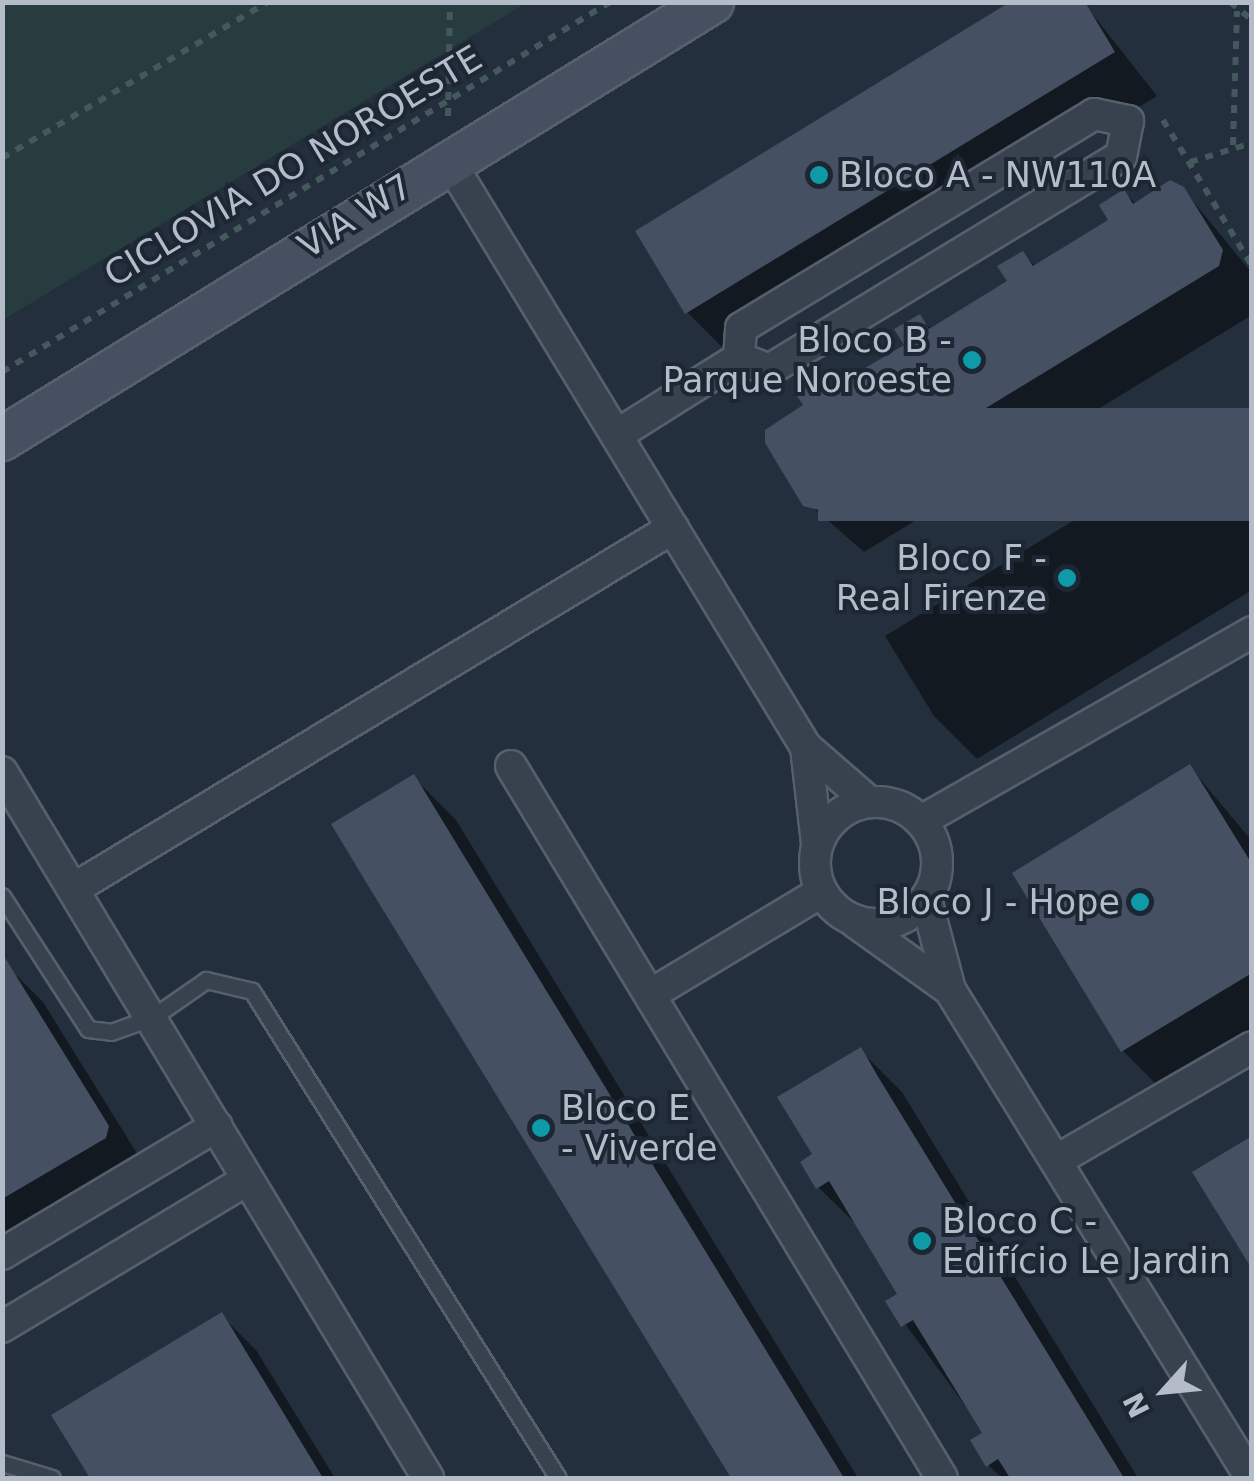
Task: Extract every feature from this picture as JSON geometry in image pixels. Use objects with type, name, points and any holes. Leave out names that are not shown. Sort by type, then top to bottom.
[{"type":"main road","name":"VIA W7","points":[[2,439],[448,159],[712,2]]},
{"type":"street","points":[[1094,114],[1128,121],[1121,156],[769,370],[739,358],[741,328],[1094,114]]},
{"type":"street","points":[[448,159],[620,433],[806,747],[868,801],[921,821],[938,859],[926,899],[950,990],[1059,1159],[1251,1478]]},
{"type":"street","points":[[620,433],[739,358]]},
{"type":"street","points":[[75,888],[673,528]]},
{"type":"street","points":[[921,821],[1252,632]]},
{"type":"street","points":[[806,747],[821,892],[852,920],[950,990]]},
{"type":"street","points":[[510,766],[653,993],[942,1478]]},
{"type":"street","points":[[2,772],[428,1478]]},
{"type":"street","points":[[816,843],[835,816],[868,801]]},
{"type":"street","points":[[653,993],[821,892]]},
{"type":"street","points":[[852,920],[892,922],[926,899]]},
{"type":"street","points":[[1059,1159],[1252,1047]]},
{"type":"street","points":[[2,1254],[217,1126]]},
{"type":"street","points":[[2,1327],[247,1180]]},
{"type":"lane","points":[[2,896],[88,1029],[111,1032],[152,1017],[206,980],[252,991],[558,1478]]},
{"type":"lane","points":[[2,1463],[52,1478]]},
{"type":"path","points":[[2,158],[268,2]]},
{"type":"path","points":[[448,159],[450,2]]},
{"type":"path","name":"CICLOVIA DO NOROESTE","points":[[2,372],[610,2]]},
{"type":"path","points":[[1230,2],[1252,20]]},
{"type":"path","points":[[1232,145],[1237,11]]},
{"type":"path","points":[[1128,121],[1148,110],[1161,117],[1252,266]]},
{"type":"path","points":[[1190,162],[1232,145],[1252,143]]},
{"type":"green space","points":[[3,2],[526,2],[526,3],[3,320]]},
{"type":"building","name":"Bloco A - NW110A","points":[[1010,2],[1085,2],[1115,52],[685,314],[635,231]]},
{"type":"building","name":"Bloco B - Parque Noroeste","points":[[1170,180],[1184,187],[1223,250],[1219,266],[819,510],[803,506],[765,443],[765,430],[803,405],[794,391],[819,375],[828,390],[904,345],[894,329],[920,314],[929,329],[1007,281],[997,266],[1023,251],[1033,266],[1108,220],[1099,205],[1124,189],[1133,204]]},
{"type":"building","points":[[818,408],[1252,408],[1252,521],[818,521]]},
{"type":"building","name":"Bloco J - Hope","points":[[1190,764],[1252,864],[1252,973],[1121,1052],[1012,873]]},
{"type":"building","name":"Bloco E - Viverde","points":[[414,774],[844,1478],[731,1478],[369,887],[331,824]]},
{"type":"building","points":[[2,953],[109,1126],[106,1138],[2,1199]]},
{"type":"building","name":"Bloco C - Edifício Le Jardin","points":[[861,1047],[1124,1478],[1010,1478],[998,1459],[986,1467],[970,1440],[982,1433],[913,1320],[901,1327],[885,1301],[897,1294],[829,1181],[816,1189],[800,1162],[812,1154],[777,1097]]},
{"type":"building","points":[[1252,1136],[1252,1269],[1192,1172]]},
{"type":"building","points":[[222,1312],[323,1478],[90,1478],[51,1415]]},
{"type":"place","name":"Bloco A - NW110A","points":[[819,175]]},
{"type":"place","name":"Bloco B - Parque Noroeste","points":[[972,360]]},
{"type":"place","name":"Bloco F - Real Firenze","points":[[1067,578]]},
{"type":"place","name":"Bloco J - Hope","points":[[1140,902]]},
{"type":"place","name":"Bloco E - Viverde","points":[[541,1128]]},
{"type":"place","name":"Bloco C - Edifício Le Jardin","points":[[922,1241]]}]
